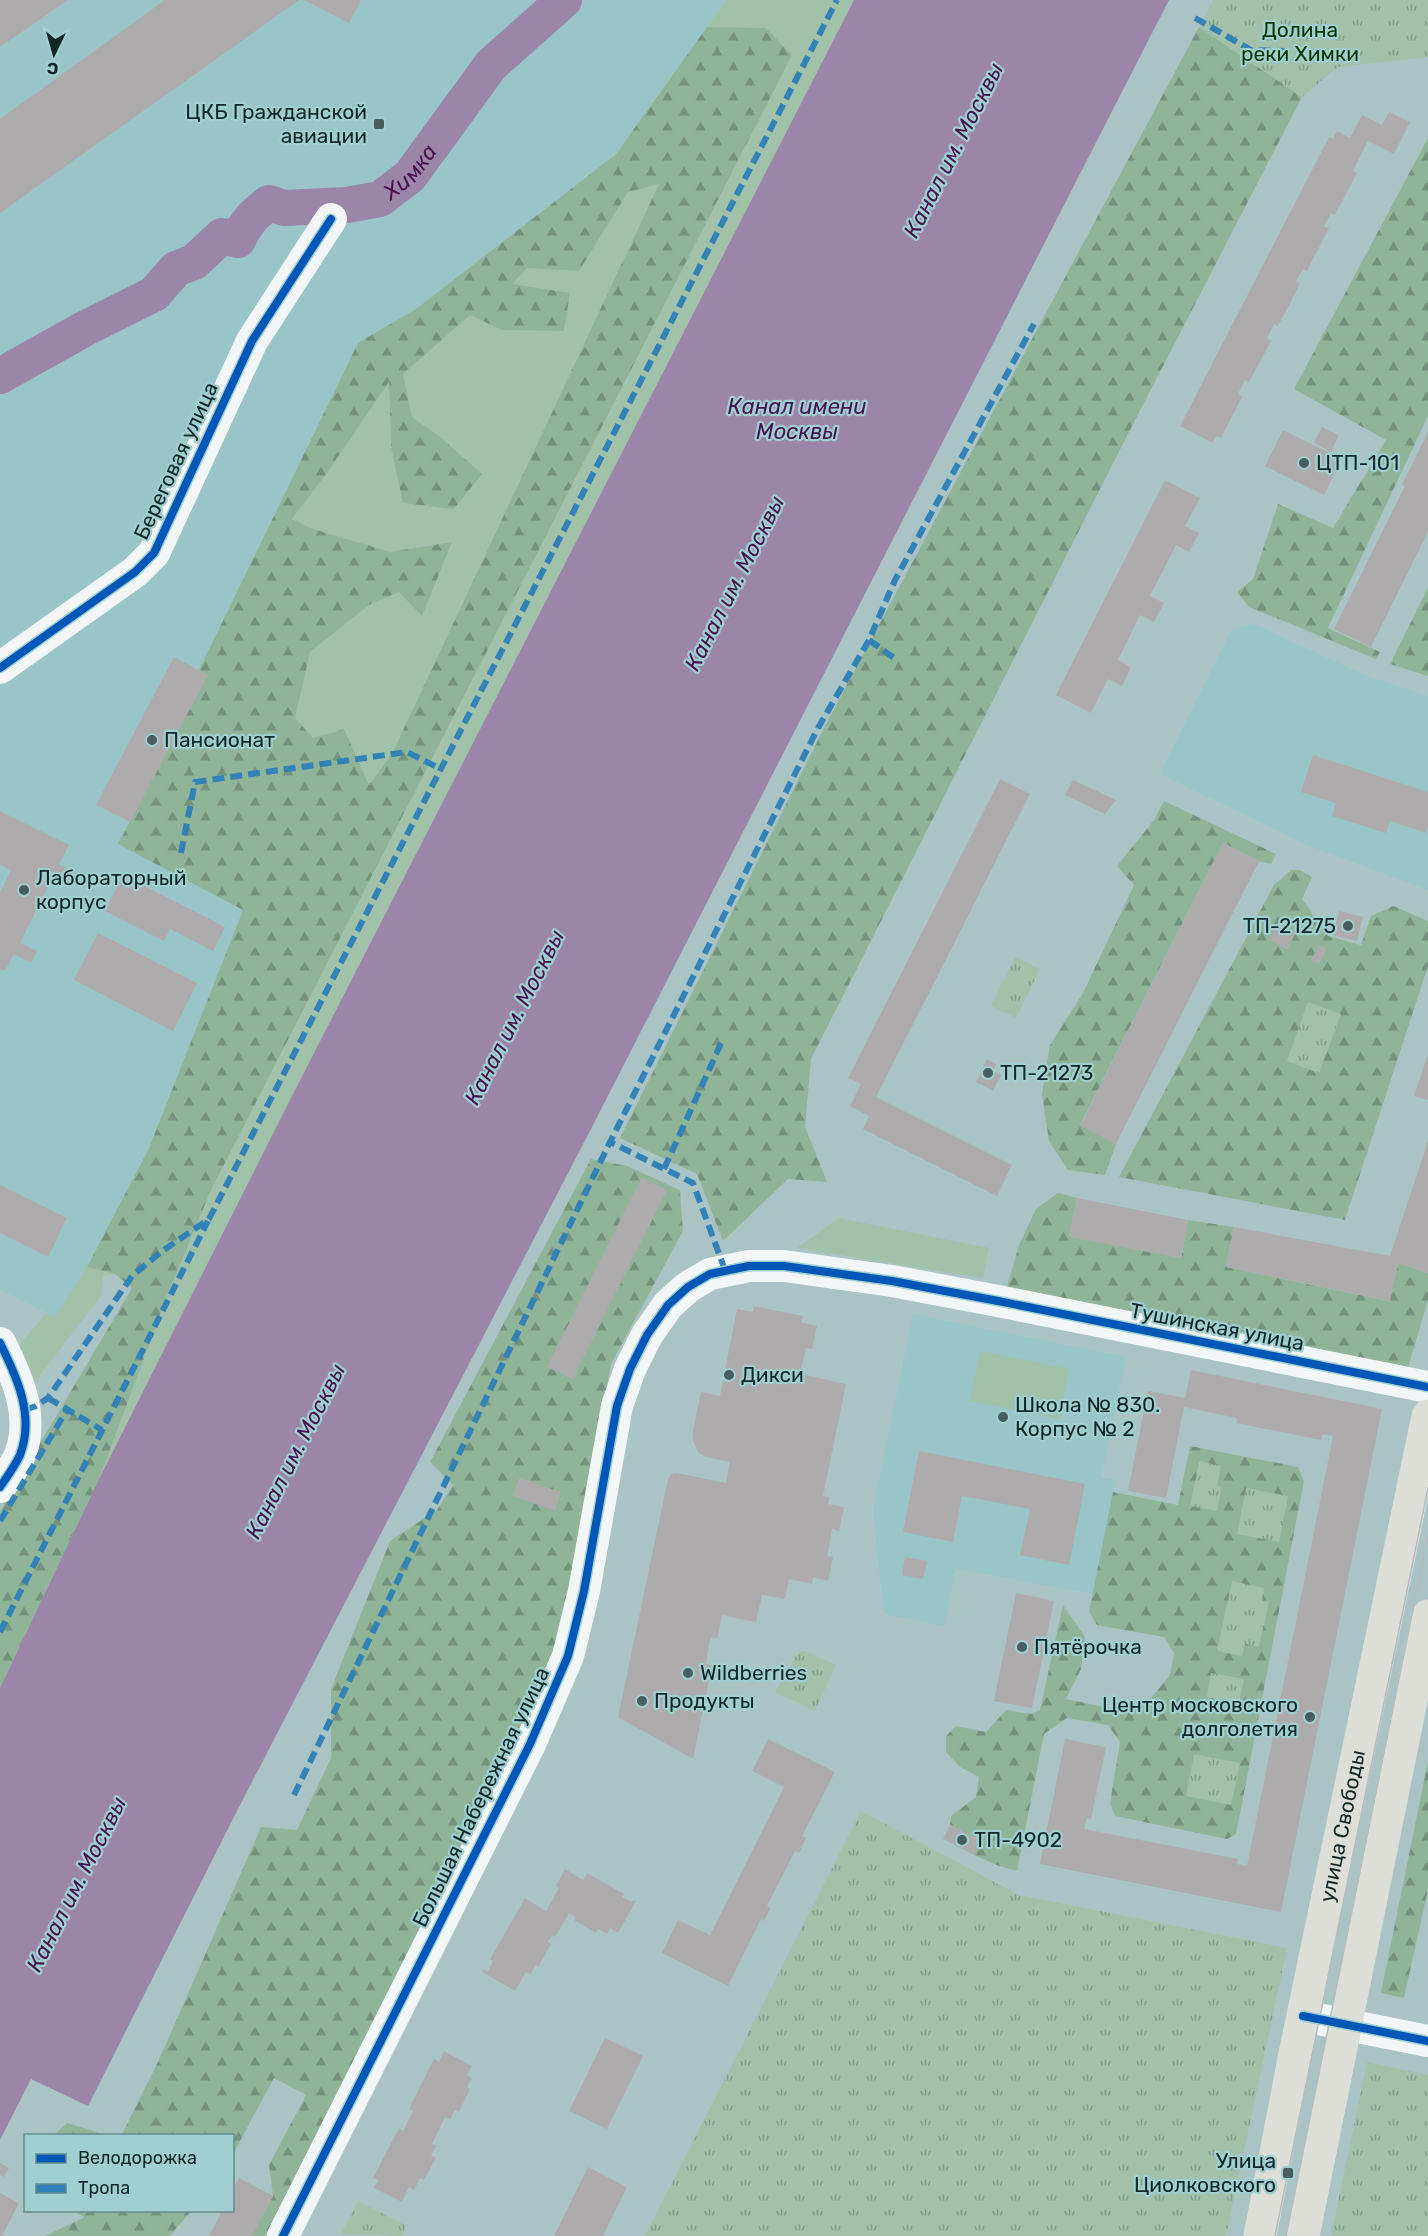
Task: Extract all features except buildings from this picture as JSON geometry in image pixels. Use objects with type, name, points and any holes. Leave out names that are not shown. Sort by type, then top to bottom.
[{"type":"main road","name":"улица Свободы","points":[[1260,2236],[1303,2016],[1428,1416]]},
{"type":"main road","name":"улица Свободы","points":[[1303,2236],[1428,1616]]},
{"type":"street","name":"Береговая улица","points":[[0,668],[135,572],[154,553],[252,341],[330,219]]},
{"type":"street","name":"Большая Набережная улица","points":[[283,2236],[530,1744],[558,1682],[568,1656],[584,1591],[617,1406],[630,1369],[647,1335],[668,1305],[688,1287],[710,1274],[749,1266],[784,1266],[998,1300]]},
{"type":"street","name":"Тушинская улица","points":[[998,1300],[1428,1387]]},
{"type":"street","points":[[0,1343],[19,1382],[25,1410],[25,1432],[20,1454],[0,1487]]},
{"type":"street","points":[[1303,2016],[1428,2041]]},
{"type":"shaded area","points":[[0,0],[726,0],[616,153],[416,309],[358,343],[199,670],[208,675],[118,844],[243,909],[149,1148],[87,1267],[55,1317],[0,1290]]},
{"type":"shaded area","points":[[1254,624],[1367,676],[1428,696],[1428,890],[1307,845],[1160,774],[1231,630]]},
{"type":"shaded area","name":"Школа № 830. Корпус № 2","points":[[913,1314],[1126,1357],[1101,1477],[1116,1480],[1093,1594],[956,1569],[944,1626],[884,1614],[873,1511]]},
{"type":"green space","points":[[726,0],[854,0],[293,1094],[100,1477],[167,1296],[210,1192],[766,28],[707,27]]},
{"type":"green space","name":"Долина реки Химки","points":[[1213,0],[1428,0],[1428,57],[1338,67],[1302,97],[1199,27]]},
{"type":"green space","points":[[707,27],[766,28],[792,55],[210,1192],[167,1296],[100,1477],[0,1688],[0,1511],[132,1288],[115,1274],[87,1267],[149,1148],[243,910],[118,844],[207,675],[199,670],[358,343],[416,309],[616,154]],"holes":[[[659,184],[392,754],[369,785],[344,729],[313,738],[295,718],[310,652],[369,605],[399,592],[422,616],[452,542],[390,552],[310,528],[292,519],[327,473],[389,382],[391,447],[403,503],[454,509],[482,474],[439,436],[412,417],[403,374],[470,315],[502,330],[564,331],[570,293],[512,284],[527,268],[579,271],[628,192]]]},
{"type":"green space","points":[[1199,27],[1302,97],[1130,430],[811,1059],[805,1127],[827,1182],[788,1179],[723,1241],[697,1174],[620,1138],[827,722]]},
{"type":"green space","points":[[1428,138],[1428,416],[1328,628],[1380,652],[1376,659],[1249,607],[1237,592],[1253,579],[1278,504],[1333,528],[1386,440],[1294,389]]},
{"type":"green space","points":[[659,184],[392,754],[369,786],[344,729],[313,738],[295,718],[310,652],[369,605],[399,591],[421,615],[451,542],[390,552],[310,528],[292,520],[327,473],[389,381],[391,447],[439,436],[412,417],[403,374],[470,315],[503,330],[511,284],[527,268],[579,271],[628,192]]},
{"type":"green space","points":[[1428,588],[1428,676],[1390,664]]},
{"type":"green space","points":[[1164,801],[1276,854],[1271,864],[1259,861],[1223,843],[1080,1125],[1116,1144],[1105,1175],[1068,1170],[1049,1141],[1042,1094],[1050,1045],[1083,993],[1134,885],[1117,866],[1154,820]]},
{"type":"green space","points":[[1291,870],[1300,870],[1312,877],[1302,899],[1328,936],[1361,945],[1371,916],[1393,906],[1428,921],[1428,966],[1345,1220],[1119,1177],[1274,885]]},
{"type":"green space","points":[[1015,957],[1040,969],[1016,1018],[991,1006]]},
{"type":"green space","points":[[1308,1002],[1341,1014],[1319,1073],[1287,1061]]},
{"type":"green space","points":[[591,1159],[627,1166],[680,1190],[683,1231],[611,1364],[564,1623],[521,1738],[265,2236],[251,2236],[273,2196],[269,2165],[306,2095],[274,2078],[234,2152],[234,2134],[122,2134],[158,2062],[261,1827],[297,1830],[331,1758],[331,1689],[390,1541],[437,1510],[453,1485],[430,1462]]},
{"type":"green space","points":[[1058,1193],[1077,1198],[1069,1236],[1181,1258],[1188,1220],[1234,1227],[1226,1267],[1389,1301],[1398,1263],[1428,1273],[1428,1300],[1407,1371],[1006,1290],[1019,1245],[1036,1209]]},
{"type":"green space","points":[[839,1218],[989,1248],[983,1278],[797,1248]]},
{"type":"green space","points":[[87,1267],[115,1274],[103,1276],[101,1296],[30,1388],[19,1346],[46,1313],[55,1317]]},
{"type":"green space","points":[[980,1351],[1069,1369],[1059,1419],[970,1401]]},
{"type":"green space","points":[[1190,1446],[1298,1467],[1304,1481],[1236,1834],[1227,1839],[1115,1816],[1110,1803],[1120,1742],[1108,1725],[1067,1718],[1044,1734],[1017,1871],[974,1855],[981,1841],[950,1825],[951,1816],[976,1797],[979,1777],[960,1767],[946,1752],[946,1736],[956,1726],[986,1732],[1006,1710],[1030,1714],[1040,1710],[1063,1605],[1085,1637],[1081,1669],[1066,1699],[1124,1711],[1152,1697],[1170,1675],[1174,1653],[1164,1637],[1097,1625],[1089,1612],[1113,1492],[1178,1505]]},
{"type":"green space","points":[[1199,1461],[1221,1466],[1217,1486],[1222,1488],[1217,1511],[1190,1506]]},
{"type":"green space","points":[[1246,1488],[1288,1496],[1279,1542],[1237,1534]]},
{"type":"green space","points":[[1232,1581],[1264,1588],[1262,1601],[1269,1602],[1259,1647],[1245,1644],[1242,1656],[1217,1651]]},
{"type":"green space","points":[[805,1651],[836,1665],[815,1711],[775,1692],[798,1652]]},
{"type":"green space","points":[[1211,1673],[1244,1679],[1239,1703],[1207,1697]]},
{"type":"green space","points":[[1194,1754],[1240,1763],[1231,1805],[1186,1796]]},
{"type":"green space","points":[[1428,1761],[1428,1890],[1404,1998],[1381,1993]]},
{"type":"green space","points":[[861,1811],[1019,1895],[1287,1948],[1226,2236],[645,2236]]},
{"type":"green space","points":[[1367,2062],[1428,2075],[1428,2236],[1331,2236]]},
{"type":"green space","points":[[67,2123],[103,2134],[55,2134]]},
{"type":"green space","points":[[358,2201],[407,2226],[402,2236],[341,2234]]},
{"type":"green space","points":[[75,2212],[190,2212],[170,2236],[45,2236],[85,2217]]},
{"type":"water","name":"Канал имени Москвы","points":[[854,0],[1169,0],[593,1125],[240,1805],[88,2106],[31,2079],[0,2140],[0,1688],[100,1477],[293,1094]]},
{"type":"waterway","name":"Химка","points":[[0,376],[84,329],[154,294],[176,269],[194,262],[222,236],[238,240],[251,219],[269,203],[284,208],[347,205],[380,199],[410,176],[491,65],[564,0]]},
{"type":"tram line","points":[[1275,2236],[1428,1488]]},
{"type":"tram line","points":[[1286,2236],[1428,1536]]},
{"type":"marked path","points":[[25,1410],[48,1398],[132,1276],[161,1252],[209,1219],[837,0]]},
{"type":"marked path","points":[[1195,18],[1251,50],[1285,51]]},
{"type":"marked path","points":[[725,1270],[693,1183],[610,1142],[818,728],[869,640],[895,580],[1034,324]]},
{"type":"marked path","points":[[869,640],[894,658]]},
{"type":"marked path","points":[[181,853],[195,782],[407,752],[441,769]]},
{"type":"marked path","points":[[664,1169],[723,1039]]},
{"type":"marked path","points":[[294,1795],[610,1142]]},
{"type":"marked path","points":[[0,1632],[208,1221]]},
{"type":"marked path","points":[[48,1398],[102,1430]]},
{"type":"marked path","points":[[0,1521],[67,1410]]},
{"type":"cycle path","points":[[0,668],[135,572],[154,553],[252,341],[331,219]]},
{"type":"cycle path","points":[[283,2236],[530,1744],[568,1656],[584,1591],[617,1406],[630,1369],[647,1335],[668,1305],[688,1287],[710,1274],[749,1266],[784,1266],[892,1281],[1428,1387]]},
{"type":"cycle path","points":[[0,1343],[18,1383],[26,1426],[20,1455],[0,1487]]},
{"type":"cycle path","points":[[1303,2016],[1428,2041]]},
{"type":"place","name":"ЦКБ Гражданской авиации","points":[[379,124]]},
{"type":"place","name":"ЦТП-101","points":[[1304,463]]},
{"type":"place","name":"Пансионат","points":[[152,740]]},
{"type":"place","name":"Лабораторный корпус","points":[[24,890]]},
{"type":"place","name":"ТП-21275","points":[[1348,926]]},
{"type":"place","name":"ТП-21273","points":[[988,1073]]},
{"type":"place","name":"Дикси","points":[[729,1375]]},
{"type":"place","name":"Школа № 830. Корпус № 2","points":[[1003,1417]]},
{"type":"place","name":"Пятёрочка","points":[[1022,1647]]},
{"type":"place","name":"Wildberries","points":[[688,1673]]},
{"type":"place","name":"Продукты","points":[[642,1701]]},
{"type":"place","name":"Центр московского долголетия","points":[[1310,1717]]},
{"type":"place","name":"ТП-4902","points":[[962,1840]]},
{"type":"place","name":"Улица Циолковского","points":[[1288,2173]]},
{"type":"water label","name":"Канал им. Москвы","points":[[953,150]]},
{"type":"water label","name":"Канал им. Москвы","points":[[734,583]]},
{"type":"water label","name":"Канал им. Москвы","points":[[514,1017]]},
{"type":"water label","name":"Канал им. Москвы","points":[[295,1451]]},
{"type":"water label","name":"Канал им. Москвы","points":[[76,1884]]}]
